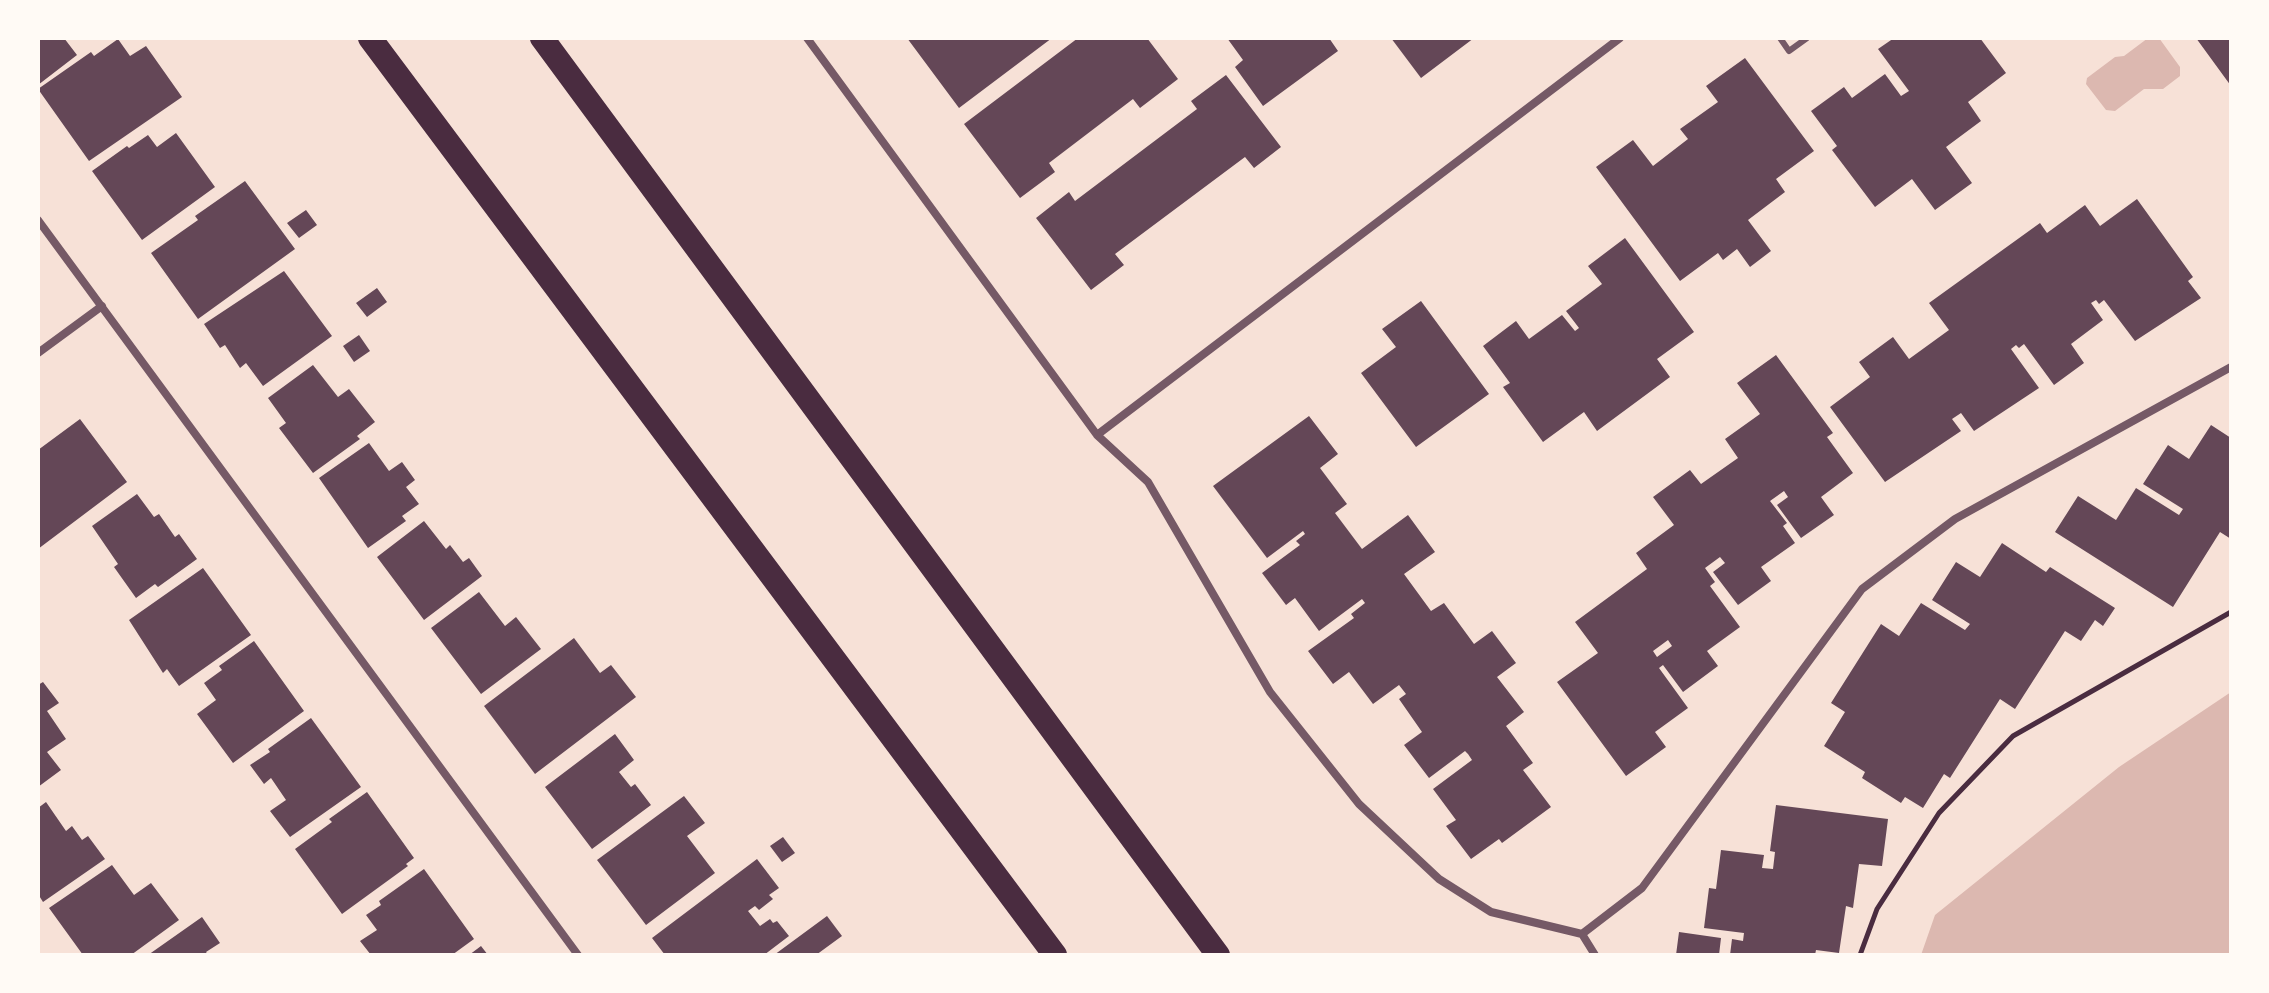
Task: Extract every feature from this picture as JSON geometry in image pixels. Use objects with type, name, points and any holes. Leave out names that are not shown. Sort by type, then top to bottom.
[{"type":"highway","points":[[370,38],[1055,955]]},
{"type":"highway","points":[[542,38],[1218,955]]},
{"type":"street","points":[[807,38],[1097,435],[1148,482],[1270,692],[1359,804],[1439,879],[1491,912],[1582,934],[1595,955]]},
{"type":"street","points":[[1097,435],[1620,38]]},
{"type":"street","points":[[38,220],[578,955]]},
{"type":"street","points":[[38,353],[102,306]]},
{"type":"street","points":[[1582,934],[1642,888],[1862,589],[1955,519],[2231,367]]},
{"type":"lane","points":[[1780,38],[1789,51],[1807,38]]},
{"type":"path","points":[[1860,955],[1877,909],[1939,813],[2013,736],[2231,612]]},
{"type":"shaded area","points":[[2148,38],[2159,38],[2180,67],[2180,76],[2163,89],[2144,89],[2115,111],[2106,110],[2086,84],[2087,78]]},
{"type":"shaded area","points":[[2231,692],[2231,955],[1921,955],[1935,915],[2119,767]]},
{"type":"building","points":[[38,38],[64,38],[77,55],[38,85]]},
{"type":"building","points":[[907,38],[1052,38],[959,108]]},
{"type":"building","points":[[1078,38],[1147,38],[1178,79],[1140,108],[1133,99],[1049,163],[1055,172],[1020,198],[964,124]]},
{"type":"building","points":[[1227,38],[1329,38],[1338,51],[1263,106],[1235,67],[1243,60]]},
{"type":"building","points":[[1391,38],[1474,38],[1421,78]]},
{"type":"building","points":[[1894,38],[1980,38],[2006,73],[1968,102],[1981,121],[1946,147],[1972,183],[1935,210],[1912,179],[1875,207],[1832,150],[1837,146],[1811,111],[1844,87],[1852,98],[1885,74],[1901,96],[1909,91],[1878,49]]},
{"type":"building","points":[[2196,38],[2231,38],[2231,86]]},
{"type":"building","points":[[118,39],[130,56],[146,46],[182,97],[89,161],[38,89],[91,52],[94,56]]},
{"type":"building","points":[[1745,58],[1814,151],[1776,179],[1785,192],[1748,220],[1771,251],[1750,267],[1737,249],[1723,260],[1718,253],[1680,281],[1596,167],[1633,140],[1653,166],[1688,139],[1680,129],[1718,102],[1706,86]]},
{"type":"building","points":[[1226,75],[1281,147],[1254,168],[1245,157],[1115,254],[1124,265],[1091,290],[1036,218],[1069,192],[1075,201],[1197,109],[1191,101]]},
{"type":"building","points":[[176,133],[215,187],[142,240],[92,171],[148,135],[157,147]]},
{"type":"building","points":[[245,181],[295,249],[198,319],[151,253],[198,220],[195,216]]},
{"type":"building","points":[[2137,199],[2193,277],[2188,281],[2201,298],[2135,341],[2104,300],[2099,304],[2096,300],[2091,303],[2103,320],[2071,344],[2084,363],[2054,385],[2024,344],[2019,348],[2016,345],[2011,349],[2039,388],[1974,431],[1961,413],[1952,419],[1961,431],[1885,482],[1830,407],[1870,377],[1859,362],[1893,337],[1909,359],[1949,330],[1929,303],[2040,223],[2047,233],[2085,205],[2100,226]]},
{"type":"building","points":[[306,210],[317,225],[299,238],[287,223]]},
{"type":"building","points":[[1625,238],[1694,332],[1657,359],[1670,377],[1597,431],[1584,412],[1543,442],[1503,387],[1510,383],[1483,346],[1516,321],[1529,339],[1562,315],[1575,331],[1579,328],[1566,311],[1602,284],[1588,266]]},
{"type":"building","points":[[284,271],[332,336],[263,386],[246,363],[240,368],[225,345],[220,348],[204,324]]},
{"type":"building","points":[[377,288],[387,302],[367,317],[356,303]]},
{"type":"building","points":[[1421,301],[1489,394],[1416,447],[1361,373],[1396,347],[1382,329]]},
{"type":"building","points":[[359,335],[370,351],[354,362],[343,346]]},
{"type":"building","points":[[1776,355],[1833,433],[1827,437],[1853,473],[1821,497],[1834,515],[1801,538],[1777,505],[1788,497],[1784,491],[1770,501],[1787,523],[1783,526],[1795,543],[1761,567],[1771,581],[1738,605],[1713,572],[1725,563],[1720,557],[1705,568],[1715,582],[1710,586],[1740,627],[1707,651],[1718,666],[1683,692],[1663,665],[1659,668],[1688,708],[1655,732],[1666,747],[1626,776],[1557,682],[1598,653],[1575,622],[1647,569],[1636,553],[1674,525],[1653,497],[1690,470],[1701,484],[1738,458],[1725,439],[1760,414],[1737,383]],"holes":[[[1668,640],[1672,646],[1657,657],[1653,651]]]},
{"type":"building","points":[[313,365],[338,397],[349,389],[375,422],[357,436],[360,439],[313,473],[279,428],[286,423],[268,398]]},
{"type":"building","points":[[1309,416],[1338,454],[1320,468],[1347,504],[1335,513],[1362,549],[1408,515],[1435,552],[1404,574],[1431,611],[1444,603],[1474,644],[1492,631],[1516,663],[1497,677],[1524,712],[1506,726],[1533,763],[1523,770],[1551,807],[1502,843],[1499,839],[1471,859],[1446,826],[1456,820],[1433,789],[1472,760],[1468,754],[1465,751],[1429,778],[1404,745],[1422,732],[1399,699],[1406,694],[1399,685],[1373,704],[1349,672],[1333,684],[1308,651],[1354,618],[1351,614],[1365,603],[1362,599],[1319,631],[1295,598],[1286,605],[1262,573],[1300,545],[1296,541],[1305,534],[1303,531],[1267,558],[1213,486]]},
{"type":"building","points":[[80,419],[127,482],[38,549],[38,450]]},
{"type":"building","points":[[2211,425],[2231,438],[2231,539],[2220,532],[2173,607],[2055,532],[2078,496],[2116,520],[2136,488],[2179,515],[2183,509],[2143,484],[2168,445],[2189,459]]},
{"type":"building","points":[[369,443],[389,471],[402,462],[415,480],[406,487],[419,504],[402,516],[406,521],[368,548],[319,478]]},
{"type":"building","points":[[137,494],[154,517],[159,514],[175,537],[179,534],[197,559],[158,587],[155,584],[136,598],[114,567],[118,564],[92,526]]},
{"type":"building","points":[[424,521],[446,549],[450,545],[463,562],[469,558],[482,576],[424,620],[377,557]]},
{"type":"building","points":[[2002,543],[2046,572],[2050,567],[2115,608],[2103,626],[2095,620],[2081,641],[2065,631],[2015,709],[2000,699],[1950,778],[1944,774],[1923,808],[1905,797],[1901,803],[1862,778],[1865,772],[1824,746],[1845,712],[1831,703],[1881,624],[1899,636],[1921,603],[1965,630],[1970,624],[1932,600],[1956,562],[1980,577]]},
{"type":"building","points":[[203,568],[251,635],[179,686],[167,669],[163,673],[129,620]]},
{"type":"building","points":[[479,592],[505,626],[516,617],[541,649],[481,694],[431,628]]},
{"type":"building","points":[[574,638],[600,673],[611,665],[636,697],[535,774],[484,706]]},
{"type":"building","points":[[254,641],[304,711],[233,763],[197,714],[216,700],[204,683],[222,670],[219,666]]},
{"type":"building","points":[[43,682],[59,703],[47,711],[66,739],[47,752],[61,770],[38,787],[38,685]]},
{"type":"building","points":[[311,718],[361,787],[290,837],[270,811],[286,800],[271,778],[264,784],[250,765]]},
{"type":"building","points":[[615,734],[634,760],[619,772],[631,787],[635,784],[651,805],[592,849],[545,787]]},
{"type":"building","points":[[367,792],[414,858],[406,864],[408,866],[342,914],[295,849],[332,822],[329,819]]},
{"type":"building","points":[[684,796],[705,823],[687,836],[715,873],[646,925],[597,860]]},
{"type":"building","points":[[46,802],[66,831],[72,826],[82,840],[88,836],[105,859],[43,902],[38,894],[38,808]]},
{"type":"building","points":[[1776,805],[1888,819],[1882,866],[1859,864],[1853,908],[1846,906],[1839,953],[1816,950],[1815,955],[1730,955],[1732,939],[1743,941],[1744,933],[1704,928],[1709,888],[1716,889],[1721,850],[1764,855],[1762,868],[1773,869],[1775,852],[1770,851]]},
{"type":"building","points":[[783,837],[795,853],[782,862],[770,846]]},
{"type":"building","points":[[757,859],[779,888],[769,895],[773,899],[759,910],[755,906],[748,911],[760,926],[770,919],[773,923],[777,921],[789,936],[764,955],[665,955],[652,938]]},
{"type":"building","points":[[112,865],[134,895],[151,883],[179,920],[131,955],[83,955],[49,908]]},
{"type":"building","points":[[424,869],[474,939],[452,955],[371,955],[360,941],[377,930],[366,915],[381,905],[379,901]]},
{"type":"building","points":[[827,916],[842,936],[816,955],[774,955]]},
{"type":"building","points":[[202,917],[220,943],[206,952],[208,955],[148,955]]},
{"type":"building","points":[[1679,932],[1721,938],[1719,955],[1676,955]]},
{"type":"building","points":[[481,946],[488,955],[469,955]]}]
